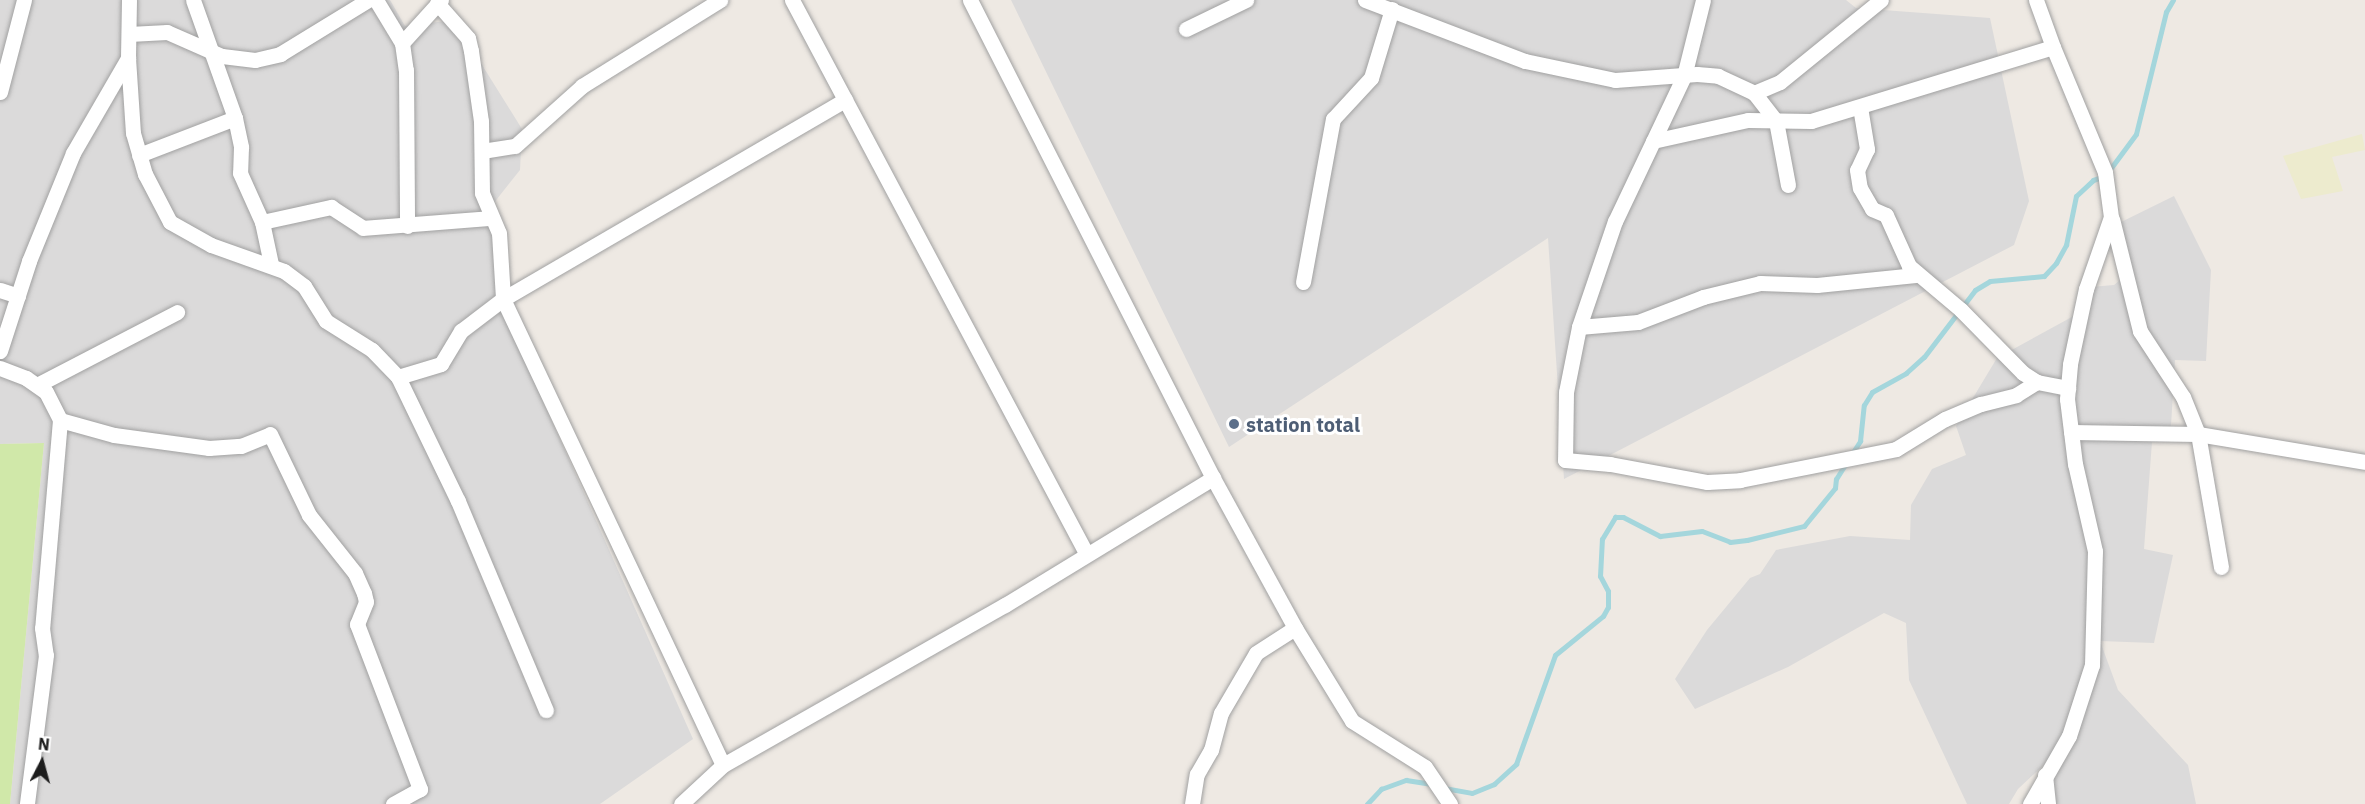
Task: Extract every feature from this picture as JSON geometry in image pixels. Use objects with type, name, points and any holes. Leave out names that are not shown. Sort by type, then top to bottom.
[{"type":"street","points":[[0,92],[24,0]]},
{"type":"street","points":[[129,0],[128,58],[133,133],[139,155],[170,222],[211,245],[271,264],[304,286],[314,306],[335,329],[372,350],[398,377],[458,501],[546,710]]},
{"type":"street","points":[[193,0],[198,24],[211,51],[235,118],[241,147],[240,173],[262,222],[271,264]]},
{"type":"street","points":[[129,34],[167,32],[211,51],[246,60],[280,54],[368,0]]},
{"type":"street","points":[[376,0],[402,43],[408,88],[407,226]]},
{"type":"street","points":[[482,151],[515,146],[534,124],[582,87],[720,0]]},
{"type":"street","points":[[792,0],[1086,553]]},
{"type":"street","points":[[970,0],[1213,478],[1295,628],[1352,721],[1425,767],[1450,804]]},
{"type":"street","points":[[1186,29],[1246,0]]},
{"type":"street","points":[[1703,0],[1684,76],[1615,221],[1579,327],[1566,392],[1565,460],[1610,464],[1707,482],[1740,480],[1896,449],[1945,420],[1981,404],[2016,395],[2037,382]]},
{"type":"street","points":[[1754,93],[1780,82],[1881,0]]},
{"type":"street","points":[[2036,0],[2104,172],[2111,216],[2140,331],[2183,397],[2198,434],[2221,567]]},
{"type":"street","points":[[1370,1],[1524,61],[1616,80],[1718,76],[1754,93],[1776,121],[1788,185]]},
{"type":"street","points":[[402,43],[439,2],[468,38],[478,93],[482,193],[499,233],[503,299],[665,651],[723,765]]},
{"type":"street","points":[[1303,282],[1333,119],[1371,78],[1392,9]]},
{"type":"street","points":[[1653,141],[1748,120],[1811,121],[2053,47]]},
{"type":"street","points":[[0,351],[18,296],[74,153],[128,58]]},
{"type":"street","points":[[398,377],[441,364],[461,332],[503,299],[845,100]]},
{"type":"street","points":[[1860,107],[1867,149],[1857,170],[1860,188],[1872,209],[1886,215],[1916,275],[1961,310],[2011,362],[2037,382],[2068,388]]},
{"type":"street","points":[[139,155],[235,118]]},
{"type":"street","points":[[262,222],[331,207],[340,211],[355,227],[407,226],[491,218]]},
{"type":"street","points":[[2030,804],[2069,736],[2092,664],[2095,551],[2071,432],[2068,388],[2086,289],[2111,216]]},
{"type":"street","points":[[1579,327],[1638,322],[1744,285],[1817,285],[1916,275]]},
{"type":"street","points":[[0,290],[18,296]]},
{"type":"street","points":[[37,385],[177,312]]},
{"type":"street","points":[[0,368],[37,385],[53,401],[60,420],[42,628],[46,655],[27,804]]},
{"type":"street","points":[[60,420],[114,435],[209,448],[241,446],[270,434],[309,515],[355,573],[364,593],[366,602],[357,624],[420,789],[393,804]]},
{"type":"street","points":[[2071,432],[2198,434],[2365,462]]},
{"type":"street","points":[[681,804],[723,765],[1005,605],[1086,553],[1213,478]]},
{"type":"street","points":[[1192,804],[1197,774],[1213,744],[1221,713],[1256,653],[1295,628]]},
{"type":"street","points":[[2045,775],[2048,804]]},
{"type":"shaded area","points":[[0,0],[390,0],[405,26],[454,20],[522,129],[520,170],[493,204],[507,244],[503,311],[693,739],[600,804],[10,804],[44,443],[0,444]]},
{"type":"shaded area","points":[[1011,0],[1846,0],[1856,8],[1990,18],[2029,201],[2014,245],[1564,479],[1548,238],[1229,447]]},
{"type":"shaded area","points":[[2362,134],[2365,150],[2332,157],[2343,191],[2301,199],[2283,156]]},
{"type":"shaded area","points":[[2174,196],[2211,270],[2206,361],[2175,360],[2170,442],[2152,442],[2144,549],[2173,555],[2154,643],[2100,641],[2118,690],[2188,765],[2196,804],[2056,804],[2047,762],[2018,789],[2009,804],[1967,804],[1909,680],[1906,623],[1884,613],[1788,667],[1695,709],[1675,679],[1707,630],[1750,578],[1760,574],[1776,550],[1850,536],[1910,540],[1911,505],[1932,469],[1966,455],[1956,426],[1997,358],[2081,312],[2091,287],[2114,285],[2124,277],[2111,227]]},
{"type":"green space","points":[[44,443],[10,804],[0,804],[0,444]]},
{"type":"waterway","points":[[1851,455],[1860,441],[1864,405],[1872,392],[1906,373],[1924,357],[1975,290],[1990,281],[2044,276],[2056,263],[2066,245],[2076,196],[2093,180],[2105,176],[2136,134],[2166,12],[2173,0]]},
{"type":"waterway","points":[[1444,788],[1472,793],[1494,784],[1516,764],[1555,655],[1603,616],[1608,607],[1608,591],[1600,576],[1602,539],[1615,517],[1623,517],[1660,536],[1702,531],[1730,542],[1747,540],[1804,526],[1835,488],[1836,479],[1846,463]]},
{"type":"waterway","points":[[1367,804],[1381,789],[1406,780],[1432,784]]},
{"type":"place","name":"station total","points":[[1234,424]]}]
